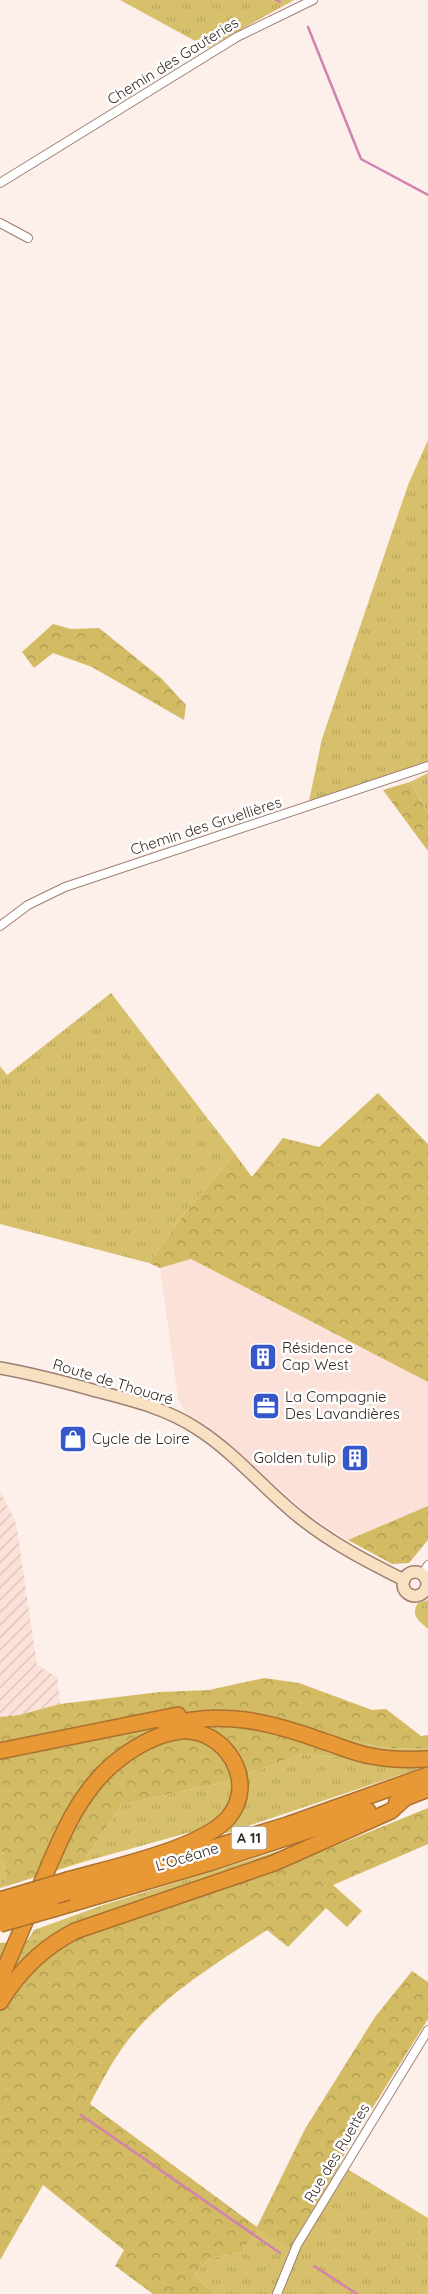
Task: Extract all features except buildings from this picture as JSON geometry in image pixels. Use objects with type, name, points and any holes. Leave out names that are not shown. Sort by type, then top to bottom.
[{"type":"highway","points":[[0,1751],[205,1712],[250,1715],[257,1720]]},
{"type":"highway","points":[[0,1959],[66,1809],[88,1778],[105,1761],[140,1736],[175,1723],[222,1717],[257,1720],[369,1756],[393,1760],[428,1759]]},
{"type":"highway","points":[[0,1900],[68,1886],[195,1842],[218,1828],[234,1810],[240,1786],[236,1764],[226,1750],[215,1740],[202,1733],[181,1731],[171,1733],[136,1748],[114,1763],[78,1805],[66,1827],[0,1980]]},
{"type":"highway","name":"L’Océane","points":[[0,1912],[68,1886],[287,1826],[428,1775]]},
{"type":"highway","name":"L’Océane","points":[[0,1924],[212,1862],[428,1789]]},
{"type":"highway","points":[[0,2002],[28,1964],[49,1946],[74,1932],[282,1860],[391,1810],[405,1798]]},
{"type":"main road","name":"Route de Thouaré","points":[[0,1368],[38,1375],[129,1399],[173,1415],[200,1430],[298,1517],[380,1568],[404,1580]]},
{"type":"main road","points":[[411,1573],[422,1575],[426,1581],[427,1590],[420,1594],[410,1595],[404,1590],[404,1580],[411,1573]]},
{"type":"street","name":"Chemin des Gauteries","points":[[0,183],[237,37],[313,0]]},
{"type":"street","points":[[0,223],[28,238]]},
{"type":"street","name":"Chemin des Gruellières","points":[[0,926],[28,905],[65,887],[428,766]]},
{"type":"street","points":[[422,1575],[428,1564]]},
{"type":"street","name":"Rue des Ruettes","points":[[276,2294],[297,2245],[428,2030]]},
{"type":"shaded area","points":[[191,1259],[428,1382],[428,1506],[348,1540],[310,1516],[228,1444],[197,1421],[188,1417],[178,1398],[160,1268]]},
{"type":"shaded area","points":[[0,1491],[16,1523],[37,1665],[57,1677],[60,1704],[19,1715],[0,1717]]},
{"type":"green space","points":[[120,0],[294,0],[208,48]]},
{"type":"green space","points":[[428,440],[428,763],[309,801],[322,739],[408,485]]},
{"type":"green space","points":[[53,624],[71,629],[99,628],[161,678],[186,705],[184,720],[92,667],[53,653],[34,668],[22,652]]},
{"type":"green space","points":[[428,773],[428,813],[410,782]]},
{"type":"green space","points":[[410,782],[428,813],[428,851],[383,790]]},
{"type":"green space","points":[[111,993],[235,1154],[185,1213],[149,1263],[0,1224],[0,1066],[7,1075]]},
{"type":"green space","points":[[378,1093],[428,1144],[428,1382],[191,1259],[160,1268],[149,1263],[185,1213],[235,1154],[252,1177],[283,1138],[319,1147]]},
{"type":"green space","points":[[428,1506],[428,1540],[409,1563],[392,1564],[348,1540]]},
{"type":"green space","points":[[428,1600],[428,1629],[417,1617],[415,1611],[418,1603]]},
{"type":"green space","points":[[264,1678],[299,1683],[372,1710],[386,1709],[421,1736],[428,1735],[428,1748],[390,1748],[353,1740],[339,1757],[303,1754],[224,1782],[121,1805],[83,1862],[7,1886],[3,1852],[0,1853],[0,1717],[19,1715],[60,1704],[160,1692],[209,1690]]},
{"type":"green space","points":[[353,1740],[390,1748],[428,1748],[428,1757],[418,1769],[227,1833],[191,1832],[83,1862],[121,1805],[224,1782],[303,1754],[338,1757]]},
{"type":"green space","points":[[428,1808],[428,1844],[333,1885],[362,1911],[347,1927],[326,1908],[288,1947],[267,1930],[216,1963],[168,1999],[139,2027],[118,2054],[90,2104],[257,2227],[305,2129],[375,2017],[412,1971],[428,1982],[428,2019],[358,2131],[289,2250],[257,2228],[242,2252],[210,2258],[194,2275],[215,2294],[153,2294],[115,2266],[124,2250],[43,2185],[0,2260],[0,1943],[86,1935],[271,1872]]},
{"type":"green space","points":[[304,1843],[332,1847],[271,1872],[86,1935],[27,1941],[34,1930],[103,1905]]},
{"type":"green space","points":[[3,1852],[7,1886],[0,1888],[0,1853]]},
{"type":"green space","points":[[339,2164],[428,2218],[428,2294],[215,2294],[194,2275],[210,2258],[242,2252],[257,2227],[289,2250]]},
{"type":"waterway","points":[[276,0],[280,2]]},
{"type":"waterway","points":[[308,27],[361,159],[428,195]]},
{"type":"waterway","points":[[81,2115],[280,2253]]},
{"type":"waterway","points":[[314,2266],[357,2294]]},
{"type":"place","name":"Résidence Cap West","points":[[263,1357]]},
{"type":"place","name":"La Compagnie Des Lavandières","points":[[266,1406]]},
{"type":"place","name":"Cycle de Loire","points":[[73,1439]]},
{"type":"place","name":"Golden tulip","points":[[355,1458]]}]
